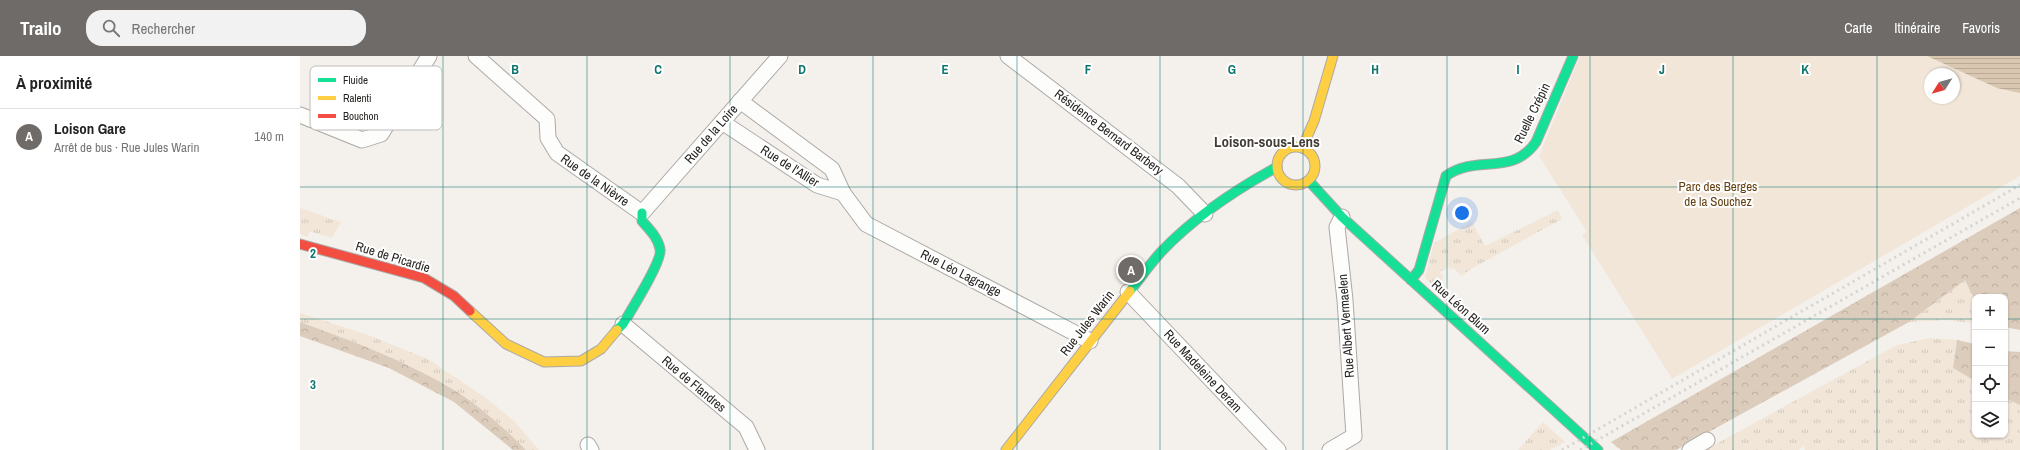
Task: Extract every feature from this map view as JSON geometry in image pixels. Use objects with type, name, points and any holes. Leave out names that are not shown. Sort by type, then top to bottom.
[{"type":"street","points":[[424,66],[430,56]]},
{"type":"street","name":"Rue de la Nièvre","points":[[476,56],[547,119],[548,138],[557,154],[642,212]]},
{"type":"street","name":"Rue de la Loire","points":[[642,212],[780,56]]},
{"type":"street","name":"Résidence Bernard Barbery","points":[[1008,56],[1178,186],[1205,214]]},
{"type":"street","points":[[1302,148],[1314,121],[1333,56]]},
{"type":"street","name":"Ruelle Crépin","points":[[1411,280],[1420,270],[1446,176],[1455,168],[1515,162],[1528,154],[1536,142],[1573,56]]},
{"type":"street","name":"Rue de l'Allier","points":[[740,101],[832,169],[843,193]]},
{"type":"street","points":[[300,115],[310,119]]},
{"type":"street","name":"Rue de l'Allier","points":[[722,122],[817,185],[843,193]]},
{"type":"street","points":[[337,130],[362,140],[381,134],[384,130]]},
{"type":"street","points":[[1295,147],[1302,148],[1310,154],[1315,163],[1314,172],[1309,181],[1302,185],[1293,185],[1285,182],[1279,176],[1277,168],[1278,160],[1282,154],[1295,147]]},
{"type":"street","name":"Rue Jules Warin","points":[[1006,450],[1160,253],[1184,230],[1244,184],[1277,168]]},
{"type":"street","name":"Rue Léon Blum","points":[[1309,181],[1342,217],[1598,450]]},
{"type":"street","name":"Rue Léo Lagrange","points":[[843,193],[866,224],[1090,341]]},
{"type":"street","name":"Rue de Picardie","points":[[300,244],[424,278],[454,296],[506,344],[544,362],[581,361],[601,349],[623,324],[657,264],[661,251],[655,236],[642,221],[642,212]]},
{"type":"street","name":"Rue Albert Vermaelen","points":[[1330,450],[1354,436],[1344,292],[1337,227],[1342,217]]},
{"type":"street","name":"Rue Madeleine Deram","points":[[1128,292],[1278,450]]},
{"type":"street","name":"Rue de Flandres","points":[[623,324],[746,427],[757,450]]},
{"type":"street","points":[[1690,450],[1707,440]]},
{"type":"green space","name":"Parc des Berges de la Souchez","points":[[1580,56],[2020,56],[2020,176],[1672,379],[1582,235],[1587,232],[1539,156]]},
{"type":"green space","points":[[300,208],[341,222],[332,238],[309,231],[308,237],[300,234]]},
{"type":"green space","points":[[2020,208],[2020,330],[2008,328],[2008,294],[1972,295],[1965,280],[1909,322],[1676,450],[1621,450],[1611,442]]},
{"type":"green space","points":[[1558,210],[1562,219],[1469,270],[1462,276],[1453,268],[1452,270],[1449,267],[1440,272],[1444,277],[1435,287],[1425,278],[1434,243],[1472,222],[1485,246]]},
{"type":"green space","points":[[1965,280],[1972,295],[1972,323],[1944,320],[1909,322]]},
{"type":"green space","points":[[300,313],[368,335],[428,359],[486,398],[514,421],[539,450],[526,450],[485,412],[459,393],[440,382],[381,353],[300,322]]},
{"type":"green space","points":[[300,322],[381,353],[440,382],[459,393],[485,412],[526,450],[513,450],[454,402],[389,368],[300,336]]},
{"type":"green space","points":[[1930,338],[1957,340],[1953,368],[1972,379],[1972,438],[2008,438],[2008,399],[2020,405],[2020,450],[1806,450],[1803,446],[1799,450],[1705,450],[1897,345]]},
{"type":"green space","points":[[1957,340],[1972,343],[1972,379],[1953,368]]},
{"type":"green space","points":[[2008,351],[2020,352],[2020,405],[2008,399]]},
{"type":"green space","points":[[1543,422],[1565,442],[1550,450],[1518,450]]},
{"type":"shaded area","points":[[1927,56],[2020,56],[2020,93],[1997,88],[1960,71],[1960,68],[1953,68]]},
{"type":"railway","points":[[1562,450],[2020,185]]},
{"type":"railway","points":[[1580,450],[2020,198]]},
{"type":"traffic: fast","points":[[1411,280],[1419,270],[1446,176],[1469,166],[1505,162],[1516,159],[1526,153],[1536,142],[1573,56]]},
{"type":"traffic: fast","points":[[1130,291],[1161,252],[1187,227],[1216,205],[1277,167]]},
{"type":"traffic: fast","points":[[1309,181],[1342,217],[1598,450]]},
{"type":"traffic: fast","points":[[617,330],[623,324],[645,286],[660,255],[660,249],[657,241],[642,221],[642,213]]},
{"type":"traffic: slow","points":[[1302,148],[1314,121],[1333,56]]},
{"type":"traffic: slow","points":[[1296,147],[1306,150],[1312,156],[1315,166],[1312,176],[1306,182],[1296,185],[1286,182],[1280,176],[1277,166],[1280,156],[1286,150],[1296,147]]},
{"type":"traffic: slow","points":[[1006,450],[1130,291]]},
{"type":"traffic: slow","points":[[470,311],[506,344],[544,362],[581,361],[601,349],[617,330]]},
{"type":"traffic: jam","points":[[300,244],[424,278],[454,296],[470,311]]},
{"type":"place","name":"Loison Gare","points":[[1131,270]]},
{"type":"district","name":"Loison-sous-Lens","points":[[1267,141]]}]
